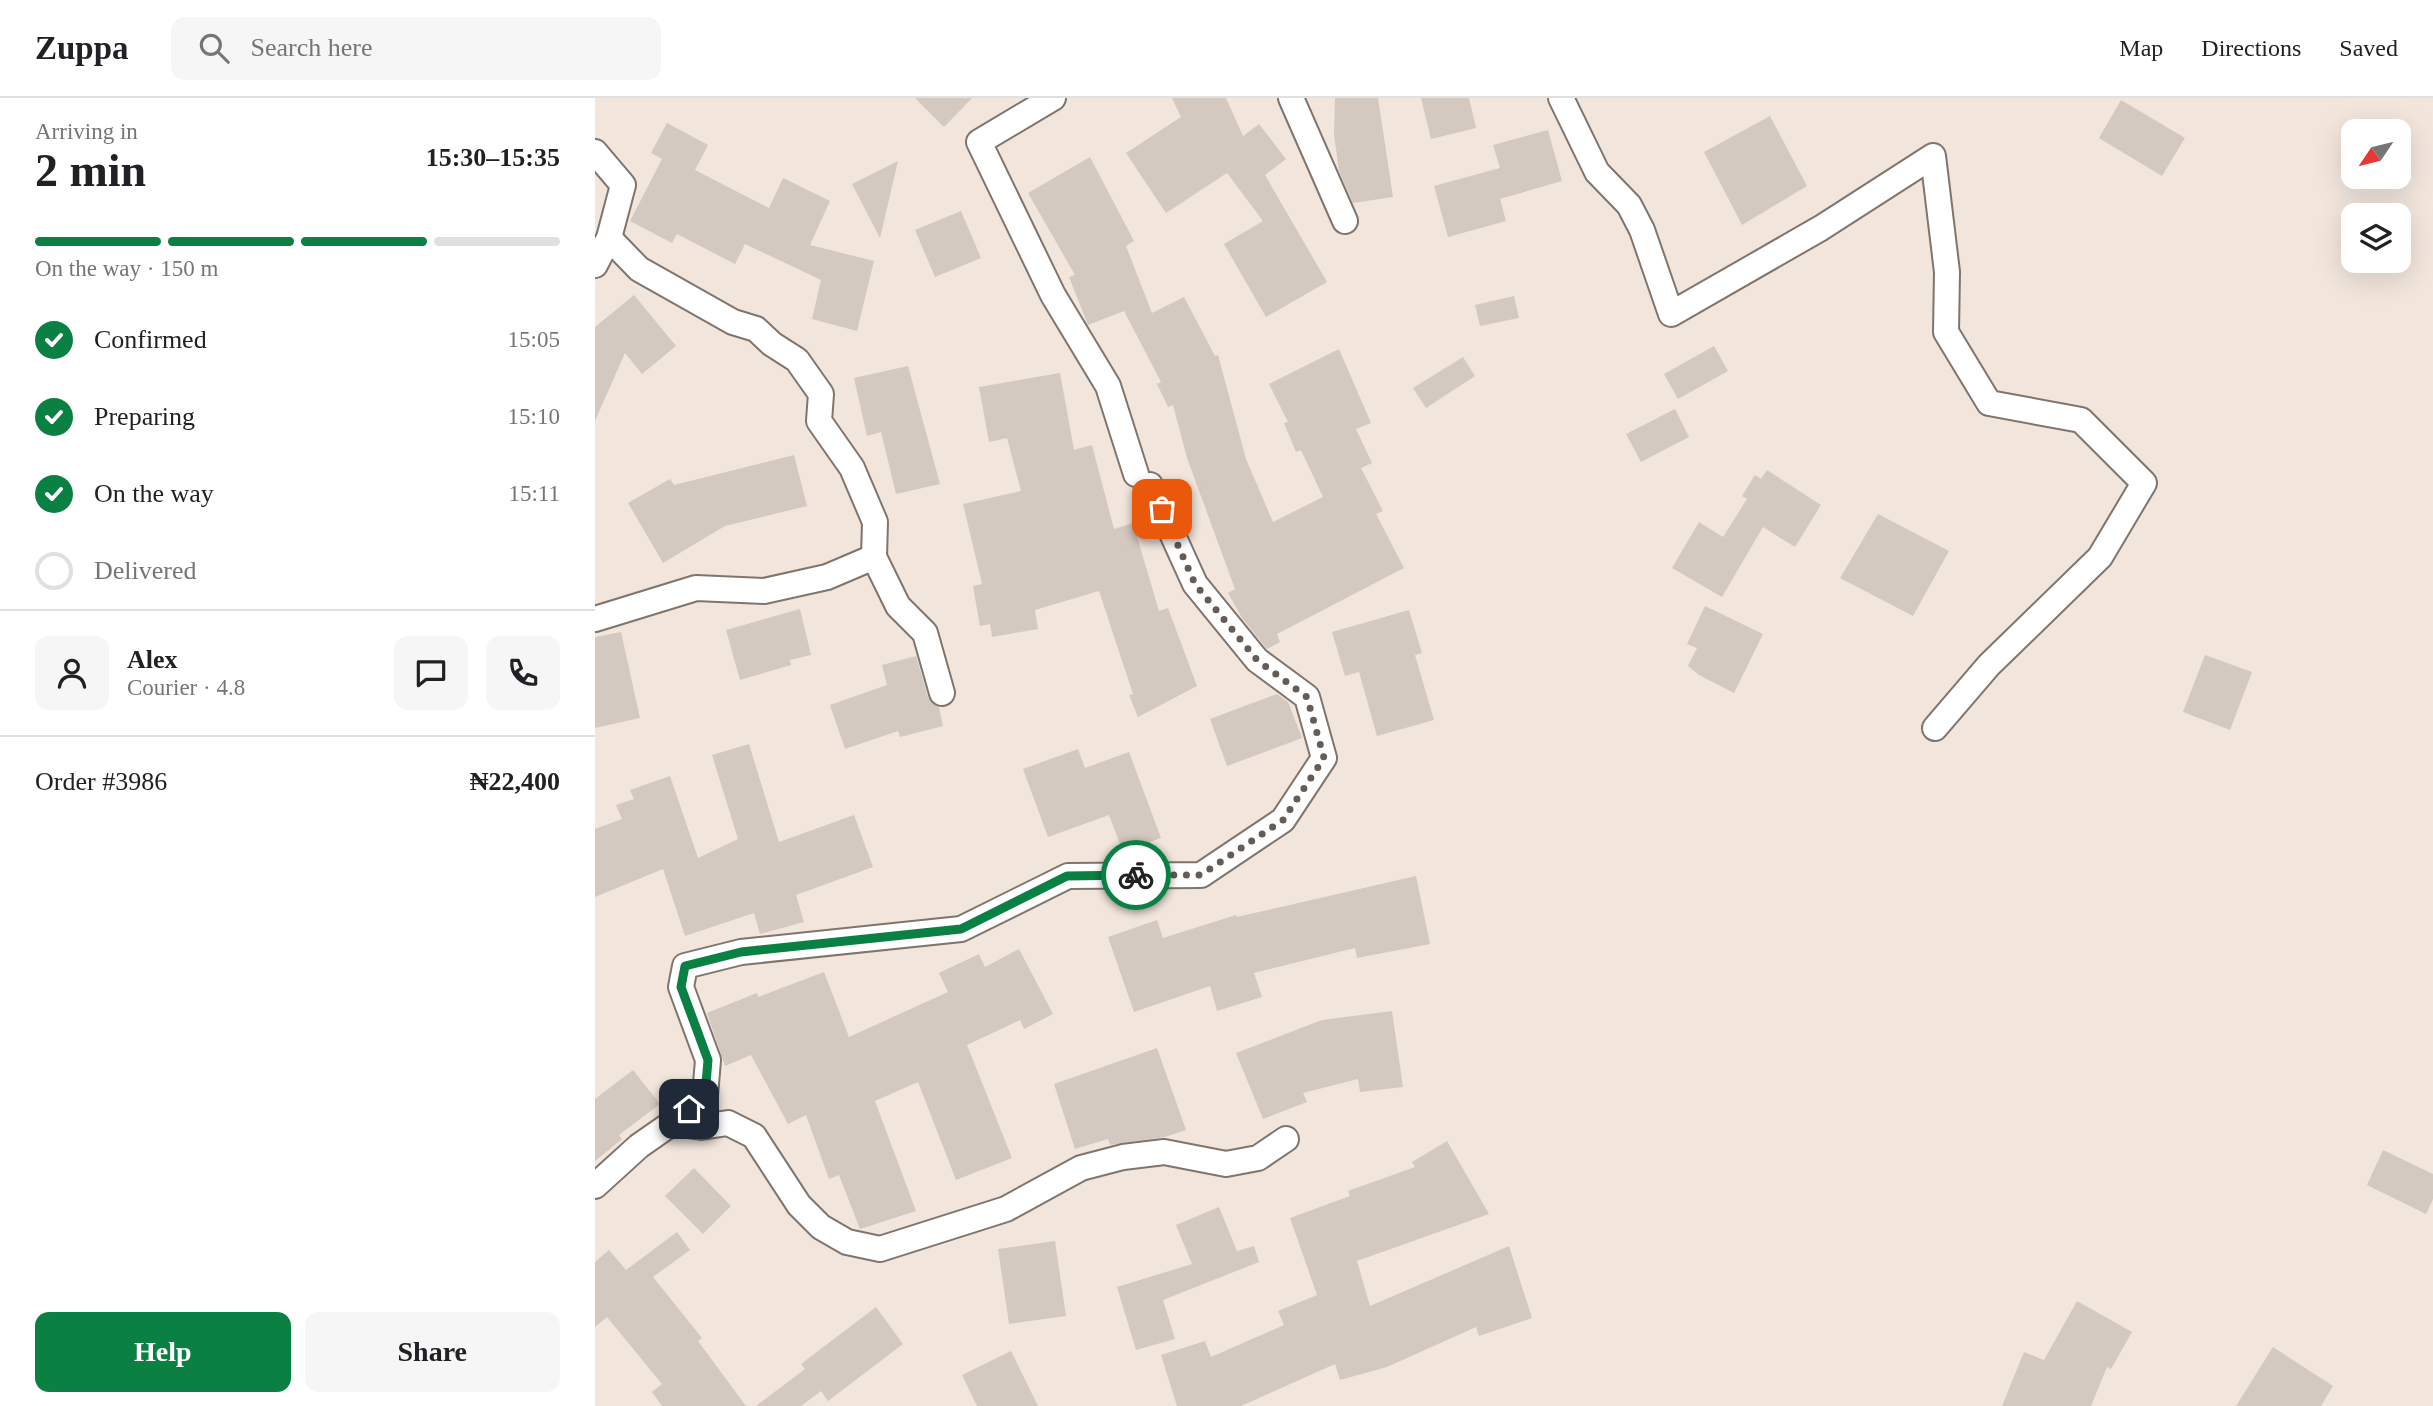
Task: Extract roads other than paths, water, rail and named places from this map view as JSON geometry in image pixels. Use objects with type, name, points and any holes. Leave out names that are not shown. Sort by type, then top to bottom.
[{"type":"street","points":[[595,1186],[639,1146],[705,1096],[708,1060],[681,987],[685,966],[741,952],[961,929],[1067,876],[1201,875],[1283,820],[1324,758],[1307,697],[1257,660],[1195,584],[1143,479],[1108,386],[1053,295],[979,142],[1053,98]]},
{"type":"street","points":[[1291,98],[1345,221]]},
{"type":"street","points":[[1561,98],[1597,172],[1629,205],[1642,230],[1671,314],[1821,228],[1933,156],[1947,272],[1945,332],[1990,403],[2081,420],[2144,483],[2100,557],[1989,665],[1935,728]]},
{"type":"street","points":[[595,152],[623,185],[609,238],[595,265]]},
{"type":"street","points":[[609,238],[639,269],[733,322],[756,329],[772,344],[797,360],[821,394],[818,421],[852,468],[875,522],[874,557],[898,606],[925,633],[941,693]]},
{"type":"street","points":[[595,619],[697,588],[764,591],[776,589],[827,577],[874,557]]},
{"type":"street","points":[[672,1123],[701,1127],[727,1123],[754,1136],[799,1205],[821,1227],[847,1242],[880,1249],[1006,1209],[1081,1168],[1123,1157],[1164,1152],[1226,1164],[1258,1158],[1286,1139]]}]
